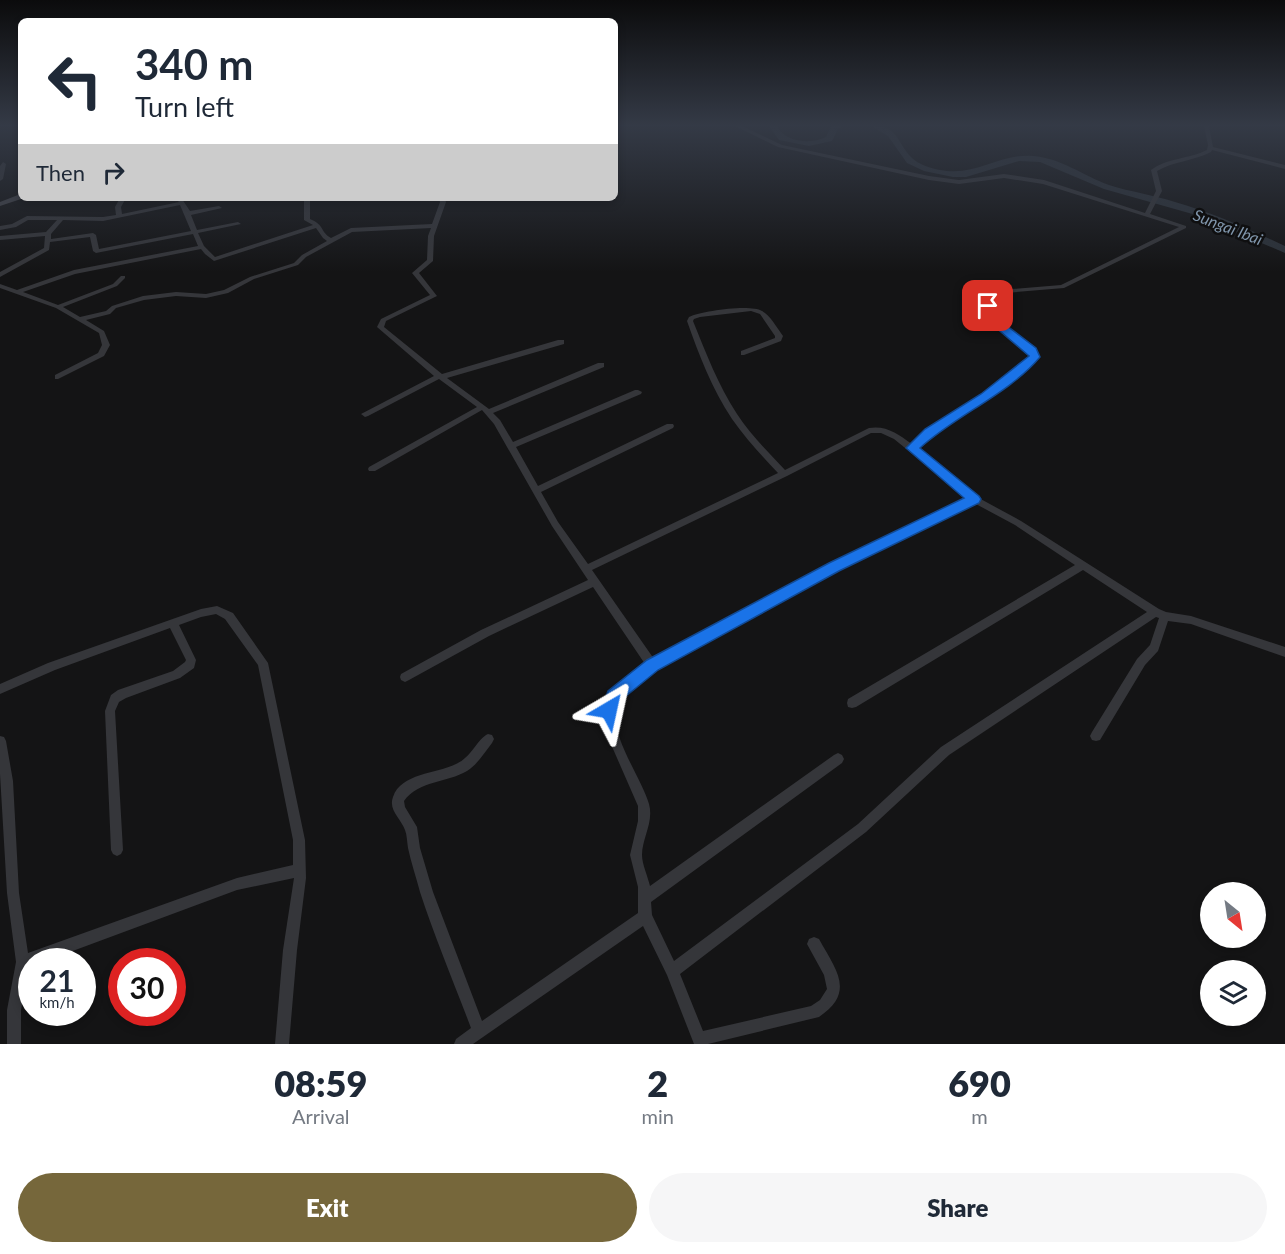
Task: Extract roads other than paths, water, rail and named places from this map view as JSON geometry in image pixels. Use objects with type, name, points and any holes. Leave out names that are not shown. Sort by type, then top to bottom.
[{"type":"main road","points":[[0,204],[18,198]]},
{"type":"street","points":[[912,448],[930,432],[994,390],[1035,357],[1032,351],[998,324],[988,306],[987,297],[990,292],[1062,287],[1184,226],[1151,210],[1051,184],[998,176],[959,182],[918,175]]},
{"type":"street","points":[[1151,210],[1158,195],[1155,175]]},
{"type":"street","points":[[119,216],[118,207],[121,201]]},
{"type":"street","points":[[0,228],[14,226],[27,218],[99,220],[176,201]]},
{"type":"street","points":[[181,201],[190,213],[194,234],[202,247],[212,258],[217,259],[290,232],[318,225]]},
{"type":"street","points":[[307,201],[307,220],[318,225],[324,237],[330,240]]},
{"type":"street","points":[[442,201],[435,226],[430,261],[415,273],[434,296],[383,320],[380,327],[485,409],[497,422],[555,524],[652,665]]},
{"type":"street","points":[[190,213],[219,208]]},
{"type":"street","points":[[0,274],[45,251],[48,237],[61,219]]},
{"type":"street","points":[[0,238],[93,235],[96,251],[238,224]]},
{"type":"street","points":[[81,319],[108,313],[114,307],[143,298],[176,294],[206,296],[226,292],[252,278],[296,264],[303,256],[330,240],[361,228],[435,226]]},
{"type":"street","points":[[17,292],[74,272],[202,247]]},
{"type":"street","points":[[58,307],[115,285],[123,277]]},
{"type":"street","points":[[0,286],[58,307],[99,329],[106,345],[101,354],[58,377]]},
{"type":"street","points":[[744,353],[778,339],[779,336],[760,311],[752,309],[699,315],[691,318],[690,321],[701,351],[726,403],[747,433],[784,474]]},
{"type":"street","points":[[366,414],[440,376],[561,342]]},
{"type":"street","points":[[372,469],[485,409],[601,365]]},
{"type":"street","points":[[511,446],[638,392]]},
{"type":"street","points":[[536,491],[670,426]]},
{"type":"street","points":[[586,569],[873,429],[885,431],[912,448],[974,499],[1018,522],[1160,614],[1191,620],[1285,652]]},
{"type":"street","points":[[814,944],[834,986],[834,994],[827,1004],[814,1012],[700,1042],[672,971],[645,916],[645,898],[636,855],[644,821],[644,806],[611,731],[608,713],[614,696],[652,665],[818,575],[974,499]]},
{"type":"street","points":[[852,703],[1083,565]]},
{"type":"street","points":[[405,677],[485,633],[595,581]]},
{"type":"street","points":[[0,688],[52,666],[212,610],[223,611],[229,616],[266,672],[299,840],[300,870],[282,1044]]},
{"type":"street","points":[[1096,736],[1141,662],[1154,648],[1160,614]]},
{"type":"street","points":[[672,971],[861,828],[945,751],[1160,614]]},
{"type":"street","points":[[117,850],[110,711],[116,699],[122,694],[176,675],[190,665],[191,660],[173,624]]},
{"type":"street","points":[[479,1031],[427,892],[414,848],[411,827],[401,813],[398,799],[406,789],[424,780],[452,772],[470,762],[488,739]]},
{"type":"street","points":[[0,741],[13,893],[21,948]]},
{"type":"street","points":[[645,898],[838,759]]},
{"type":"street","points":[[61,948],[237,884],[300,870]]},
{"type":"street","points":[[461,1044],[645,916]]},
{"type":"street","points":[[14,1044],[14,1010],[18,989]]},
{"type":"waterway","name":"Sungai Ibai","points":[[1078,175],[1108,187],[1200,213],[1285,250]]}]
